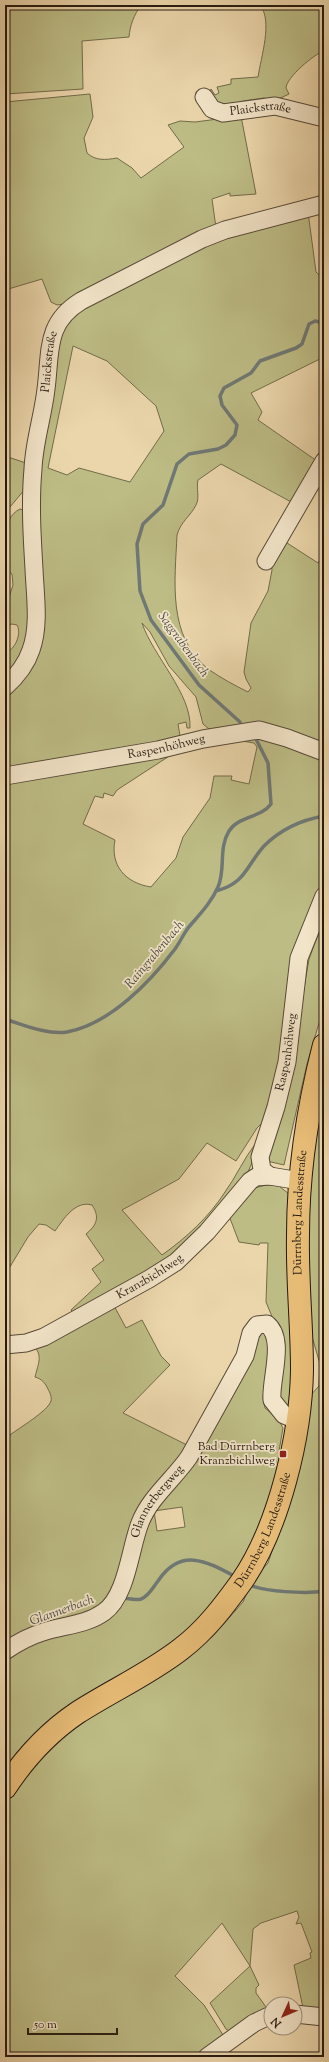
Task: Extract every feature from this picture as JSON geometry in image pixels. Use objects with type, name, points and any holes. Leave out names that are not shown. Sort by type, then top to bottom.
[{"type":"main road","name":"Dürrnberg Landesstraße","points":[[5,1788],[29,1756],[50,1735],[75,1715],[157,1666],[190,1642],[215,1617],[243,1579],[262,1543],[274,1515],[284,1483],[296,1420],[302,1373],[298,1237],[300,1181],[311,1100],[324,1046]]},
{"type":"street","name":"Plaickstraße","points":[[204,97],[212,109],[223,113],[275,106],[324,118]]},
{"type":"street","name":"Plaickstraße","points":[[5,687],[17,675],[25,663],[33,641],[36,603],[32,542],[33,468],[46,390],[52,337],[56,323],[66,312],[81,301],[202,239],[225,230],[324,204]]},
{"type":"street","points":[[266,561],[324,461]]},
{"type":"street","name":"Raspenhöhweg","points":[[5,776],[158,750],[203,739],[259,730],[287,738],[324,752]]},
{"type":"street","name":"Raspenhöhweg","points":[[247,1185],[260,1157],[276,1107],[286,1062],[299,958],[324,896]]},
{"type":"street","points":[[260,1157],[262,1170],[270,1176],[300,1181]]},
{"type":"street","name":"Kranzbichlweg","points":[[5,1345],[26,1343],[44,1337],[165,1269],[197,1242],[247,1185],[256,1178],[270,1176]]},
{"type":"street","name":"Glannerbergweg","points":[[5,1651],[44,1631],[87,1621],[105,1612],[113,1604],[122,1585],[140,1523],[145,1513],[179,1472],[189,1457],[245,1356],[251,1333],[257,1325],[267,1324],[274,1332],[275,1365],[272,1400],[284,1414],[296,1420]]},
{"type":"street","points":[[303,2015],[324,2017]]},
{"type":"street","points":[[207,2057],[254,2022],[263,2018]]},
{"type":"shaded area","points":[[5,5],[141,5],[130,28],[129,37],[82,41],[83,89],[5,94]]},
{"type":"shaded area","points":[[260,5],[324,5],[324,51],[308,61],[295,73],[287,84],[286,88],[289,94],[274,101],[264,98],[243,101],[224,110],[209,96],[211,89],[215,95],[219,93],[217,87],[231,84],[231,79],[258,77],[266,30],[266,20]]},
{"type":"shaded area","points":[[90,94],[93,117],[84,138],[87,153],[90,156],[101,159],[117,158],[132,168],[141,178],[184,147],[168,125],[180,121],[195,122],[241,116],[256,194],[230,196],[230,193],[212,199],[216,228],[64,304],[57,305],[51,302],[42,279],[5,290],[5,102]]},
{"type":"shaded area","points":[[308,212],[316,272],[324,279],[324,357],[251,393],[262,412],[258,420],[317,461],[295,504],[221,464],[198,480],[197,502],[194,509],[181,526],[177,535],[175,571],[176,607],[186,641],[195,656],[208,669],[248,692],[251,688],[244,672],[251,623],[268,591],[272,570],[271,560],[284,541],[318,563],[324,551],[324,750],[282,740],[324,761],[324,884],[300,939],[282,1061],[266,1119],[257,1128],[236,1161],[207,1143],[179,1179],[122,1210],[162,1255],[180,1242],[212,1210],[256,1143],[253,1160],[246,1177],[188,1247],[74,1314],[71,1310],[101,1282],[92,1269],[104,1260],[86,1234],[95,1224],[97,1217],[92,1205],[80,1205],[75,1208],[55,1231],[46,1225],[39,1224],[28,1237],[5,1275],[5,782],[174,753],[117,790],[113,796],[104,793],[103,798],[95,796],[83,824],[115,840],[115,857],[117,865],[121,871],[134,881],[151,887],[176,858],[183,837],[210,798],[214,776],[232,776],[231,780],[249,784],[257,747],[254,743],[236,740],[209,729],[203,724],[196,697],[169,666],[150,632],[142,623],[154,649],[171,675],[185,702],[189,715],[190,728],[187,728],[186,722],[178,724],[181,742],[5,771],[5,696],[21,676],[38,645],[36,466],[53,355],[68,315],[224,235]],"holes":[[[73,346],[107,361],[156,406],[164,431],[130,482],[79,468],[67,475],[48,468]]]},
{"type":"shaded area","points":[[5,456],[29,464],[25,489],[5,513]]},
{"type":"shaded area","points":[[20,509],[23,510],[31,589],[27,648],[5,681],[5,653],[12,649],[15,645],[19,633],[17,625],[12,624],[5,626],[5,609],[13,585],[12,574],[5,569],[4,544],[6,527],[9,520]]},
{"type":"shaded area","points":[[324,919],[324,1006],[307,1064],[284,1165],[267,1161],[302,1000],[309,959]]},
{"type":"shaded area","points":[[324,1071],[324,2014],[303,2008],[303,1996],[300,1996],[294,1965],[311,1958],[310,1953],[312,1952],[301,1923],[296,1924],[299,1917],[297,1911],[261,1923],[253,1929],[250,1966],[222,1923],[175,1976],[204,2005],[223,2035],[223,2038],[200,2057],[5,2057],[5,1800],[10,1791],[58,1737],[213,1636],[243,1602],[252,1581],[268,1563],[277,1536],[308,1398],[319,1386],[320,1364],[308,1323],[307,1168]]},
{"type":"shaded area","points":[[270,1184],[279,1186],[289,1194],[295,1325],[290,1408],[279,1402],[278,1331],[266,1302],[268,1243],[260,1243],[259,1245],[239,1242],[228,1213],[254,1188]]},
{"type":"shaded area","points":[[112,1302],[126,1328],[142,1320],[161,1356],[170,1365],[123,1413],[191,1447],[173,1475],[141,1516],[130,1545],[136,1545],[150,1510],[178,1479],[194,1456],[248,1358],[257,1333],[260,1330],[267,1333],[272,1341],[269,1372],[263,1397],[265,1408],[278,1419],[283,1428],[279,1451],[279,1475],[277,1489],[268,1514],[235,1578],[204,1620],[165,1655],[89,1699],[53,1724],[28,1748],[5,1777],[5,1655],[32,1640],[98,1619],[114,1607],[108,1602],[97,1614],[76,1622],[32,1633],[5,1647],[5,1437],[45,1410],[51,1401],[51,1395],[46,1385],[35,1377],[39,1364],[39,1356],[36,1348],[32,1345],[48,1340]],"holes":[[[182,1507],[185,1527],[157,1531],[154,1511]]]},
{"type":"shaded area","points":[[250,1966],[259,1985],[256,1988],[256,1993],[263,2003],[263,2011],[230,2032],[226,2029],[210,2003]]},
{"type":"waterway","name":"Saggrabenbach","points":[[240,722],[199,685],[151,620],[140,591],[137,544],[143,524],[163,505],[177,464],[189,454],[218,449],[226,445],[235,435],[237,425],[222,405],[220,396],[224,388],[251,373],[260,361],[296,348],[302,344],[309,324],[315,321],[324,323]]},
{"type":"waterway","name":"Raingrabenbach","points":[[5,1019],[44,1031],[59,1033],[67,1032],[83,1027],[113,1011],[128,1000],[154,975],[175,949],[188,928],[215,893],[222,873],[224,845],[229,831],[238,822],[267,809],[271,804],[268,763],[256,739]]},
{"type":"waterway","points":[[216,891],[226,888],[240,879],[264,846],[284,830],[307,820],[324,816]]},
{"type":"waterway","name":"Glannerbach","points":[[122,1598],[136,1600],[144,1598],[149,1594],[167,1570],[176,1564],[185,1561],[194,1560],[204,1562],[236,1577]]},
{"type":"waterway","name":"Glannerbach","points":[[248,1584],[274,1591],[324,1591]]},
{"type":"place","name":"Bad Dürrnberg Kranzbichlweg","points":[[283,1454]]}]
